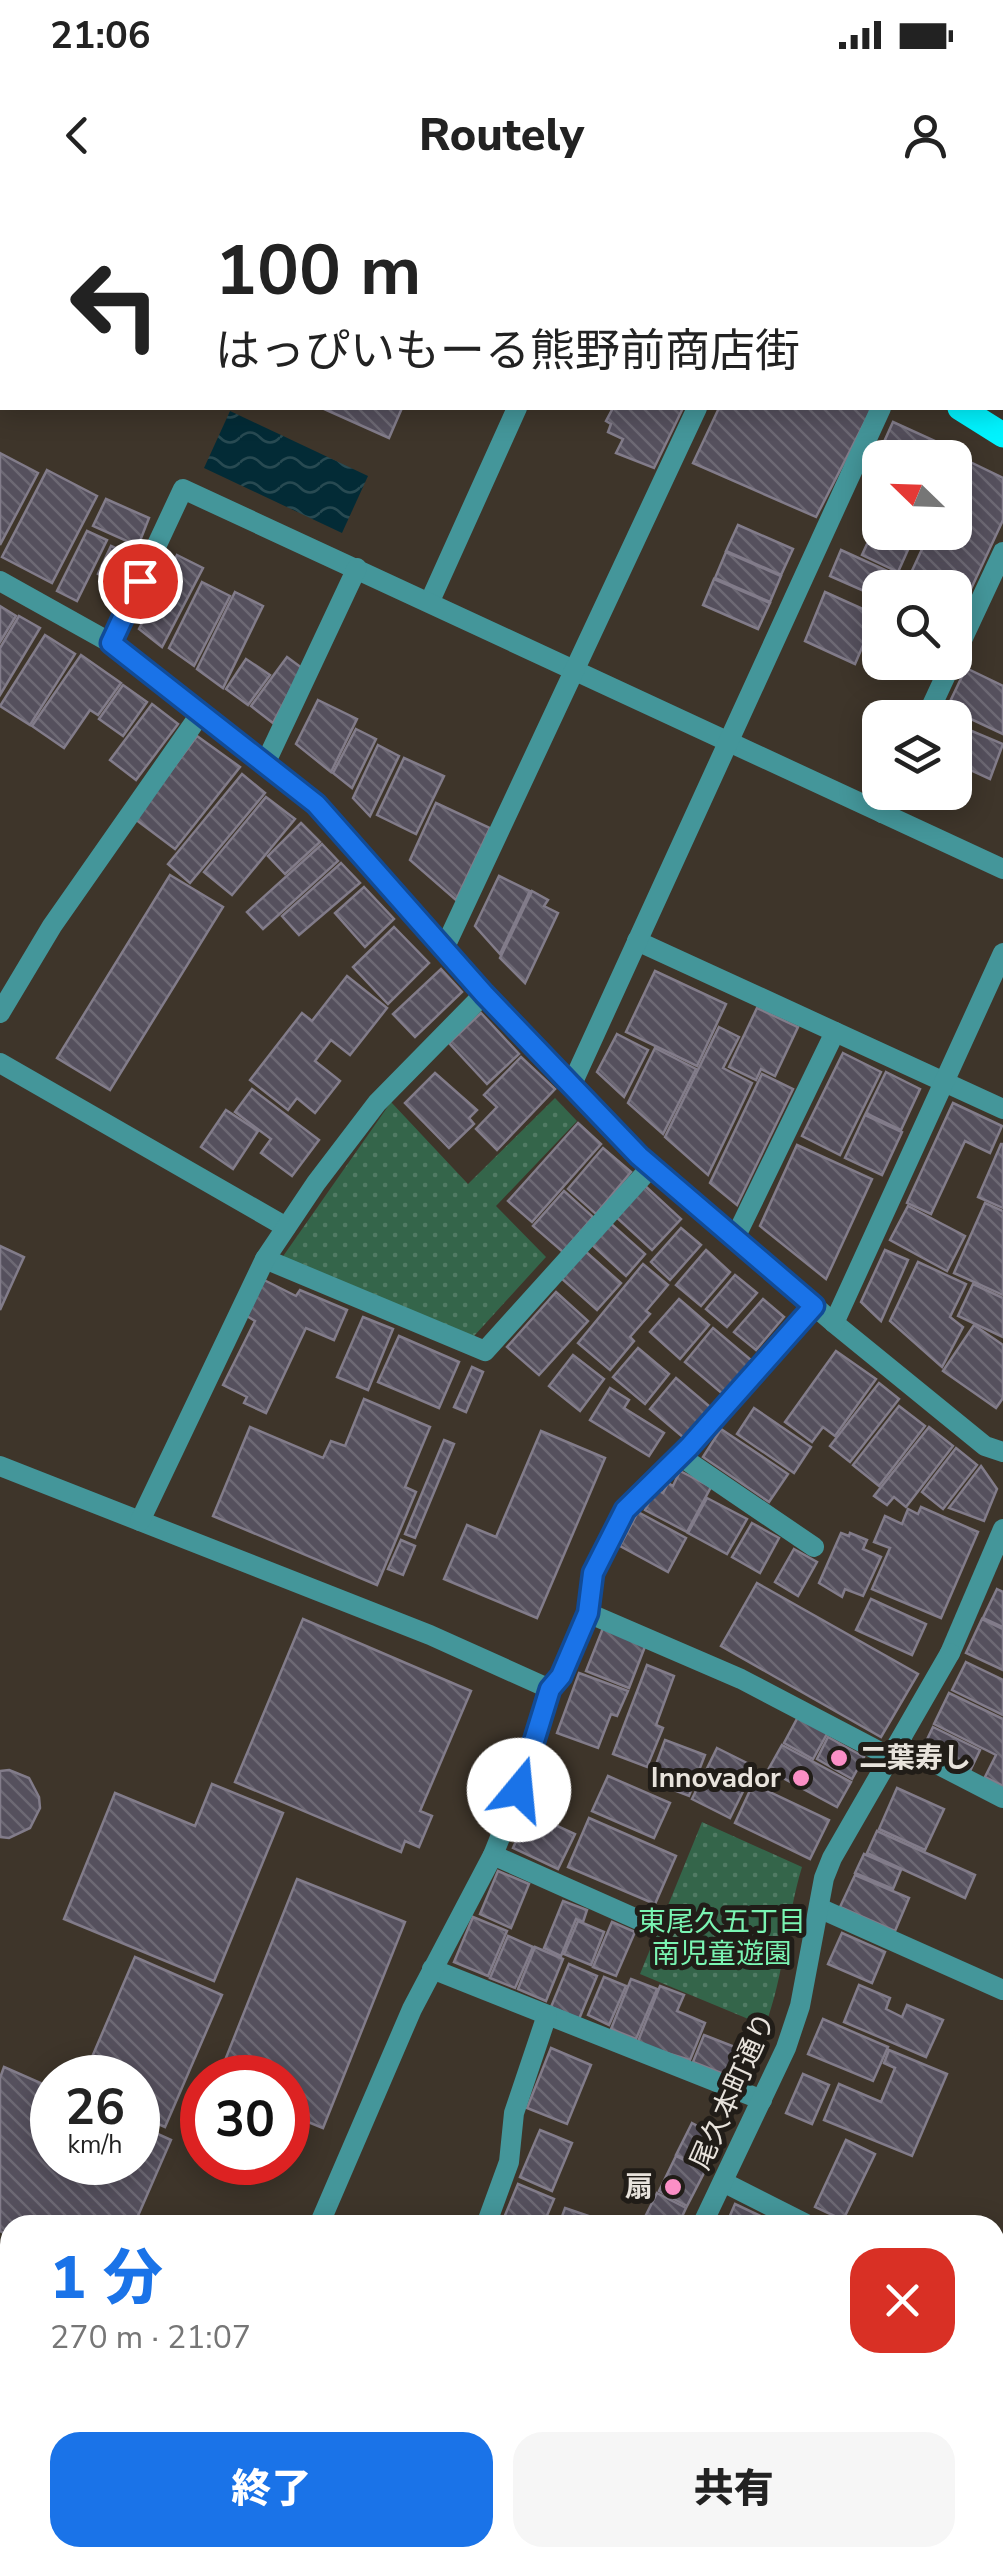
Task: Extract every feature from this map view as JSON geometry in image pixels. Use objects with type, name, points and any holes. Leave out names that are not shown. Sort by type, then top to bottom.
[{"type":"main road","points":[[963,410],[1003,435]]},
{"type":"street","points":[[430,601],[516,410]]},
{"type":"street","points":[[444,949],[696,410]]},
{"type":"street","points":[[572,1084],[880,410]]},
{"type":"street","points":[[111,643],[183,489],[1003,869]]},
{"type":"street","points":[[972,619],[1003,552]]},
{"type":"street","points":[[265,764],[357,568]]},
{"type":"street","points":[[0,581],[111,643],[316,804],[484,994],[651,1167],[985,1446],[1003,1452]]},
{"type":"street","points":[[0,1013],[52,926],[200,713]]},
{"type":"street","points":[[637,941],[1003,1108]]},
{"type":"street","points":[[834,1322],[1003,953]]},
{"type":"street","points":[[140,1521],[264,1259],[377,1104],[484,994]]},
{"type":"street","points":[[734,1238],[835,1032]]},
{"type":"street","points":[[0,1063],[286,1226]]},
{"type":"street","points":[[264,1259],[485,1351],[651,1167]]},
{"type":"street","points":[[323,2215],[412,2009],[493,1855],[519,1790],[550,1689],[561,1676],[588,1613],[593,1573],[625,1510],[680,1456],[814,1306]]},
{"type":"street","points":[[680,1456],[814,1547]]},
{"type":"street","points":[[0,1466],[430,1635],[550,1689]]},
{"type":"street","name":"尾久本町通り","points":[[707,2215],[786,2048],[800,2006],[832,1858],[950,1652],[1003,1529]]},
{"type":"street","points":[[588,1613],[1003,1798]]},
{"type":"street","points":[[493,1855],[650,1925]]},
{"type":"street","points":[[819,1908],[1003,1990]]},
{"type":"street","points":[[432,1969],[762,2100]]},
{"type":"street","points":[[490,2215],[509,2162],[514,2113],[547,2015]]},
{"type":"street","points":[[723,2182],[788,2215]]},
{"type":"green space","points":[[555,1098],[577,1121],[496,1206],[546,1257],[474,1336],[279,1262],[391,1102],[468,1184]]},
{"type":"green space","name":"東尾久五丁目 南児童遊園","points":[[702,1822],[802,1867],[765,2026],[640,1974]]},
{"type":"water","points":[[230,411],[368,476],[342,533],[204,468]]},
{"type":"building","points":[[326,410],[401,410],[389,438]]},
{"type":"building","points":[[612,410],[682,410],[654,468],[616,453],[623,439],[608,432],[611,424],[606,421]]},
{"type":"building","points":[[718,410],[871,410],[816,517],[693,463]]},
{"type":"building","points":[[893,422],[933,440],[885,440]]},
{"type":"building","points":[[0,453],[38,473],[0,545]]},
{"type":"building","points":[[972,463],[1003,478],[1003,520],[972,587],[972,570],[912,570],[922,550],[972,550]]},
{"type":"building","points":[[47,470],[97,496],[52,583],[2,557]]},
{"type":"building","points":[[106,499],[149,518],[138,546],[93,526]]},
{"type":"building","points":[[738,525],[793,549],[781,575],[726,551]]},
{"type":"building","points":[[87,531],[107,540],[77,601],[57,591]]},
{"type":"building","points":[[111,546],[136,557],[123,586],[98,574]]},
{"type":"building","points":[[841,550],[885,570],[862,570],[862,590],[830,576]]},
{"type":"building","points":[[864,550],[908,550],[899,570],[862,555]]},
{"type":"building","points":[[726,552],[781,576],[770,602],[715,578]]},
{"type":"building","points":[[177,555],[203,568],[162,647],[139,629]]},
{"type":"building","points":[[714,579],[770,603],[758,629],[703,605]]},
{"type":"building","points":[[202,582],[230,596],[194,666],[169,648]]},
{"type":"building","points":[[235,592],[263,606],[223,688],[197,669]]},
{"type":"building","points":[[825,592],[862,609],[862,648],[855,664],[805,641]]},
{"type":"building","points":[[0,606],[16,616],[0,642]]},
{"type":"building","points":[[19,616],[40,628],[0,695],[0,648]]},
{"type":"building","points":[[45,635],[75,654],[30,725],[0,706]]},
{"type":"building","points":[[81,655],[121,683],[98,715],[90,710],[64,748],[32,726]]},
{"type":"building","points":[[287,657],[302,668],[273,723],[251,706]]},
{"type":"building","points":[[246,659],[270,675],[248,705],[226,689]]},
{"type":"building","points":[[972,671],[1003,686],[1003,734],[972,720],[972,700],[951,700],[960,680],[972,680]]},
{"type":"building","points":[[123,685],[147,702],[123,736],[99,719]]},
{"type":"building","points":[[318,700],[357,719],[331,772],[296,744]]},
{"type":"building","points":[[152,704],[178,724],[136,780],[110,760]]},
{"type":"building","points":[[356,729],[376,739],[352,788],[333,773]]},
{"type":"building","points":[[972,731],[1003,744],[990,779],[972,771]]},
{"type":"building","points":[[197,736],[240,767],[175,849],[135,819]]},
{"type":"building","points":[[378,745],[399,756],[370,816],[353,798]]},
{"type":"building","points":[[404,758],[444,776],[416,834],[377,815]]},
{"type":"building","points":[[242,774],[265,793],[190,883],[168,864]]},
{"type":"building","points":[[266,797],[295,819],[232,895],[204,872]]},
{"type":"building","points":[[436,803],[490,828],[456,900],[410,860]]},
{"type":"building","points":[[301,823],[320,842],[285,874],[268,856]]},
{"type":"building","points":[[322,844],[338,861],[263,929],[247,912]]},
{"type":"building","points":[[341,863],[360,883],[299,935],[282,916]]},
{"type":"building","points":[[170,875],[223,907],[110,1090],[57,1058]]},
{"type":"building","points":[[499,876],[530,891],[500,954],[475,926]]},
{"type":"building","points":[[364,887],[394,919],[365,947],[335,913]]},
{"type":"building","points":[[532,891],[548,900],[544,906],[558,913],[525,983],[500,958]]},
{"type":"building","points":[[394,927],[429,963],[388,1004],[353,967]]},
{"type":"building","points":[[441,969],[462,992],[415,1037],[393,1014]]},
{"type":"building","points":[[655,971],[726,1004],[697,1066],[626,1032]]},
{"type":"building","points":[[347,976],[387,1008],[350,1055],[331,1040],[315,1061],[340,1081],[315,1113],[297,1098],[288,1110],[250,1080],[302,1013],[312,1021]]},
{"type":"building","points":[[757,1008],[798,1027],[775,1076],[761,1069],[756,1080],[729,1067]]},
{"type":"building","points":[[481,1013],[519,1054],[487,1084],[449,1043]]},
{"type":"building","points":[[719,1027],[739,1037],[723,1068],[752,1083],[708,1175],[665,1137]]},
{"type":"building","points":[[617,1034],[648,1050],[624,1097],[597,1072]]},
{"type":"building","points":[[655,1048],[696,1069],[663,1134],[628,1103]]},
{"type":"building","points":[[843,1053],[881,1072],[840,1155],[802,1136]]},
{"type":"building","points":[[521,1057],[555,1089],[497,1150],[476,1129],[497,1107],[484,1095]]},
{"type":"building","points":[[886,1072],[920,1089],[901,1130],[866,1113]]},
{"type":"building","points":[[435,1073],[477,1110],[469,1118],[474,1124],[449,1148],[405,1103]]},
{"type":"building","points":[[762,1074],[793,1089],[737,1205],[710,1183]]},
{"type":"building","points":[[252,1089],[319,1140],[292,1176],[261,1153],[271,1139],[235,1112]]},
{"type":"building","points":[[953,1103],[1002,1126],[990,1153],[965,1141],[931,1214],[907,1203]]},
{"type":"building","points":[[226,1110],[258,1131],[233,1169],[201,1147]]},
{"type":"building","points":[[865,1115],[902,1132],[882,1175],[845,1158]]},
{"type":"building","points":[[578,1123],[601,1144],[532,1222],[508,1201]]},
{"type":"building","points":[[1003,1144],[1003,1208],[978,1197]]},
{"type":"building","points":[[797,1145],[872,1179],[826,1279],[760,1226]]},
{"type":"building","points":[[603,1148],[631,1172],[596,1214],[568,1189]]},
{"type":"building","points":[[643,1184],[681,1219],[652,1250],[614,1215]]},
{"type":"building","points":[[564,1191],[593,1217],[563,1252],[533,1226]]},
{"type":"building","points":[[985,1203],[1003,1211],[1003,1295],[954,1273]]},
{"type":"building","points":[[908,1206],[965,1236],[947,1271],[890,1240]]},
{"type":"building","points":[[609,1222],[645,1254],[626,1276],[590,1243]]},
{"type":"building","points":[[681,1228],[701,1245],[670,1280],[651,1262]]},
{"type":"building","points":[[0,1246],[24,1257],[0,1310]]},
{"type":"building","points":[[706,1250],[730,1272],[701,1306],[676,1285]]},
{"type":"building","points":[[885,1250],[908,1260],[881,1321],[861,1302]]},
{"type":"building","points":[[585,1251],[621,1283],[597,1310],[561,1278]]},
{"type":"building","points":[[918,1262],[966,1284],[950,1317],[963,1327],[942,1367],[890,1321]]},
{"type":"building","points":[[643,1264],[668,1285],[646,1311],[650,1314],[630,1337],[634,1341],[610,1370],[578,1343]]},
{"type":"building","points":[[735,1275],[757,1293],[727,1327],[706,1309]]},
{"type":"building","points":[[264,1280],[296,1296],[300,1290],[347,1310],[334,1340],[306,1328],[266,1413],[244,1403],[247,1397],[223,1385],[255,1321],[247,1316]]},
{"type":"building","points":[[973,1284],[1003,1298],[1003,1337],[958,1316]]},
{"type":"building","points":[[556,1292],[588,1321],[539,1375],[507,1347]]},
{"type":"building","points":[[679,1299],[709,1325],[680,1359],[650,1332]]},
{"type":"building","points":[[763,1299],[784,1317],[756,1350],[734,1332]]},
{"type":"building","points":[[363,1317],[393,1329],[368,1390],[337,1377]]},
{"type":"building","points":[[974,1325],[1003,1345],[1003,1398],[996,1408],[943,1371]]},
{"type":"building","points":[[713,1328],[752,1361],[724,1395],[685,1362]]},
{"type":"building","points":[[399,1336],[459,1362],[439,1408],[378,1382]]},
{"type":"building","points":[[638,1348],[669,1374],[645,1404],[613,1377]]},
{"type":"building","points":[[836,1351],[876,1379],[835,1436],[823,1427],[812,1442],[785,1422]]},
{"type":"building","points":[[573,1355],[604,1379],[580,1411],[549,1386]]},
{"type":"building","points":[[472,1367],[483,1372],[466,1412],[454,1407]]},
{"type":"building","points":[[676,1378],[710,1407],[684,1438],[650,1409]]},
{"type":"building","points":[[879,1383],[899,1399],[850,1462],[830,1446]]},
{"type":"building","points":[[610,1388],[629,1400],[624,1408],[664,1433],[649,1456],[590,1420]]},
{"type":"building","points":[[364,1399],[430,1427],[405,1487],[416,1492],[377,1585],[213,1516],[250,1427],[323,1458],[331,1441],[345,1446]]},
{"type":"building","points":[[899,1406],[925,1426],[879,1486],[853,1465]]},
{"type":"building","points":[[754,1408],[811,1447],[794,1473],[737,1434]]},
{"type":"building","points":[[929,1427],[953,1446],[906,1507],[894,1497],[887,1505],[874,1496]]},
{"type":"building","points":[[721,1429],[788,1474],[769,1502],[703,1457]]},
{"type":"building","points":[[541,1431],[605,1458],[537,1618],[444,1579],[467,1525],[496,1537]]},
{"type":"building","points":[[444,1440],[454,1444],[415,1538],[405,1534]]},
{"type":"building","points":[[956,1448],[977,1465],[943,1509],[922,1492]]},
{"type":"building","points":[[981,1466],[997,1489],[984,1521],[949,1508]]},
{"type":"building","points":[[680,1471],[711,1487],[687,1532],[645,1510],[656,1489],[663,1493],[668,1483],[673,1486]]},
{"type":"building","points":[[707,1498],[747,1519],[727,1554],[688,1533]]},
{"type":"building","points":[[921,1507],[978,1532],[941,1618],[872,1589],[890,1548],[874,1542],[885,1516],[902,1524],[908,1509],[918,1514]]},
{"type":"building","points":[[638,1512],[686,1538],[668,1572],[620,1546]]},
{"type":"building","points":[[752,1523],[779,1538],[760,1573],[732,1557]]},
{"type":"building","points":[[841,1533],[867,1540],[863,1549],[881,1557],[863,1596],[845,1589],[842,1597],[819,1583]]},
{"type":"building","points":[[401,1540],[415,1546],[403,1575],[388,1569]]},
{"type":"building","points":[[794,1549],[817,1562],[798,1596],[775,1582]]},
{"type":"building","points":[[757,1583],[918,1674],[881,1737],[721,1646]]},
{"type":"building","points":[[997,1589],[1003,1592],[1003,1627],[983,1618]]},
{"type":"building","points":[[871,1599],[926,1624],[912,1655],[856,1630]]},
{"type":"building","points":[[303,1619],[471,1691],[420,1811],[432,1816],[419,1847],[405,1841],[401,1852],[235,1782]]},
{"type":"building","points":[[982,1619],[1003,1629],[1003,1670],[966,1653]]},
{"type":"building","points":[[603,1628],[646,1644],[629,1688],[586,1671]]},
{"type":"building","points":[[966,1662],[1003,1680],[1003,1715],[952,1690]]},
{"type":"building","points":[[647,1665],[674,1676],[656,1725],[663,1728],[647,1767],[613,1754]]},
{"type":"building","points":[[579,1673],[628,1691],[617,1716],[611,1714],[598,1748],[557,1733]]},
{"type":"building","points":[[949,1693],[1003,1719],[1003,1786],[985,1777],[996,1755],[934,1724]]},
{"type":"building","points":[[798,1717],[828,1732],[813,1759],[784,1743]]},
{"type":"building","points":[[933,1727],[980,1750],[970,1771],[923,1748]]},
{"type":"building","points":[[828,1737],[864,1757],[852,1779],[817,1759]]},
{"type":"building","points":[[665,1740],[705,1755],[689,1796],[650,1781]]},
{"type":"building","points":[[782,1745],[851,1782],[837,1807],[768,1770]]},
{"type":"building","points":[[717,1748],[755,1767],[730,1818],[692,1799]]},
{"type":"building","points":[[9,1770],[29,1778],[40,1808],[30,1828],[9,1838],[0,1837],[0,1771]]},
{"type":"building","points":[[608,1776],[670,1803],[654,1838],[592,1811]]},
{"type":"building","points":[[212,1784],[283,1813],[214,1981],[64,1919],[115,1793],[195,1826]]},
{"type":"building","points":[[753,1784],[829,1820],[810,1859],[735,1823]]},
{"type":"building","points":[[897,1788],[944,1809],[925,1850],[879,1829]]},
{"type":"building","points":[[529,1813],[575,1834],[558,1869],[513,1848]]},
{"type":"building","points":[[589,1818],[676,1856],[655,1904],[568,1867]]},
{"type":"building","points":[[877,1831],[975,1875],[965,1898],[867,1853]]},
{"type":"building","points":[[864,1854],[901,1870],[893,1889],[855,1873]]},
{"type":"building","points":[[498,1871],[529,1884],[511,1928],[480,1914]]},
{"type":"building","points":[[855,1875],[909,1898],[895,1931],[840,1907]]},
{"type":"building","points":[[297,1879],[405,1922],[323,2128],[310,2123],[310,2055],[227,2055]]},
{"type":"building","points":[[563,1901],[587,1910],[583,1922],[576,1919],[561,1956],[544,1948]]},
{"type":"building","points":[[473,1917],[507,1931],[488,1976],[454,1962]]},
{"type":"building","points":[[578,1921],[604,1932],[591,1965],[564,1954]]},
{"type":"building","points":[[612,1922],[635,1932],[616,1976],[593,1967]]},
{"type":"building","points":[[842,1933],[885,1952],[872,1983],[828,1964]]},
{"type":"building","points":[[508,1936],[533,1947],[515,1988],[490,1978]]},
{"type":"building","points":[[535,1947],[563,1959],[546,2001],[518,1989]]},
{"type":"building","points":[[135,1957],[222,1995],[196,2055],[180,2055],[180,2092],[165,2127],[160,2125],[160,2055],[93,2055]]},
{"type":"building","points":[[569,1964],[597,1976],[579,2019],[551,2007]]},
{"type":"building","points":[[604,1977],[626,1986],[609,2025],[588,2015]]},
{"type":"building","points":[[631,1979],[657,1989],[636,2039],[611,2029]]},
{"type":"building","points":[[859,1985],[890,1998],[886,2009],[902,2017],[907,2005],[943,2020],[926,2057],[844,2022]]},
{"type":"building","points":[[660,1986],[684,1995],[677,2011],[705,2023],[690,2060],[637,2044]]},
{"type":"building","points":[[823,2019],[888,2047],[873,2081],[808,2054]]},
{"type":"building","points":[[704,2035],[745,2051],[734,2078],[693,2062]]},
{"type":"building","points":[[551,2048],[591,2065],[567,2124],[527,2108]]},
{"type":"building","points":[[889,2050],[947,2074],[912,2156],[824,2120],[839,2084],[881,2102],[895,2068],[884,2063]]},
{"type":"building","points":[[4,2067],[30,2078],[30,2185],[151,2185],[138,2215],[0,2215],[0,2078]]},
{"type":"building","points":[[803,2074],[829,2085],[812,2124],[786,2113]]},
{"type":"building","points":[[692,2123],[721,2138],[705,2169],[676,2155]]},
{"type":"building","points":[[540,2130],[572,2143],[552,2191],[520,2177]]},
{"type":"building","points":[[160,2135],[171,2140],[160,2165]]},
{"type":"building","points":[[846,2140],[875,2154],[845,2215],[832,2215],[815,2207]]},
{"type":"building","points":[[676,2156],[705,2171],[687,2206],[659,2191]]},
{"type":"building","points":[[518,2184],[554,2199],[547,2215],[505,2215]]},
{"type":"building","points":[[657,2193],[686,2208],[683,2215],[646,2215]]},
{"type":"building","points":[[735,2204],[759,2215],[730,2215]]},
{"type":"building","points":[[565,2208],[586,2215],[563,2215]]},
{"type":"place","name":"二葉寿し","points":[[839,1758]]},
{"type":"place","name":"Innovador","points":[[801,1778]]},
{"type":"place","name":"扇","points":[[673,2187]]},
{"type":"route","points":[[140,581],[111,643],[316,804],[484,994],[639,1156],[814,1306],[689,1447],[625,1510],[593,1573],[588,1613],[561,1676],[550,1689],[519,1790]]}]
